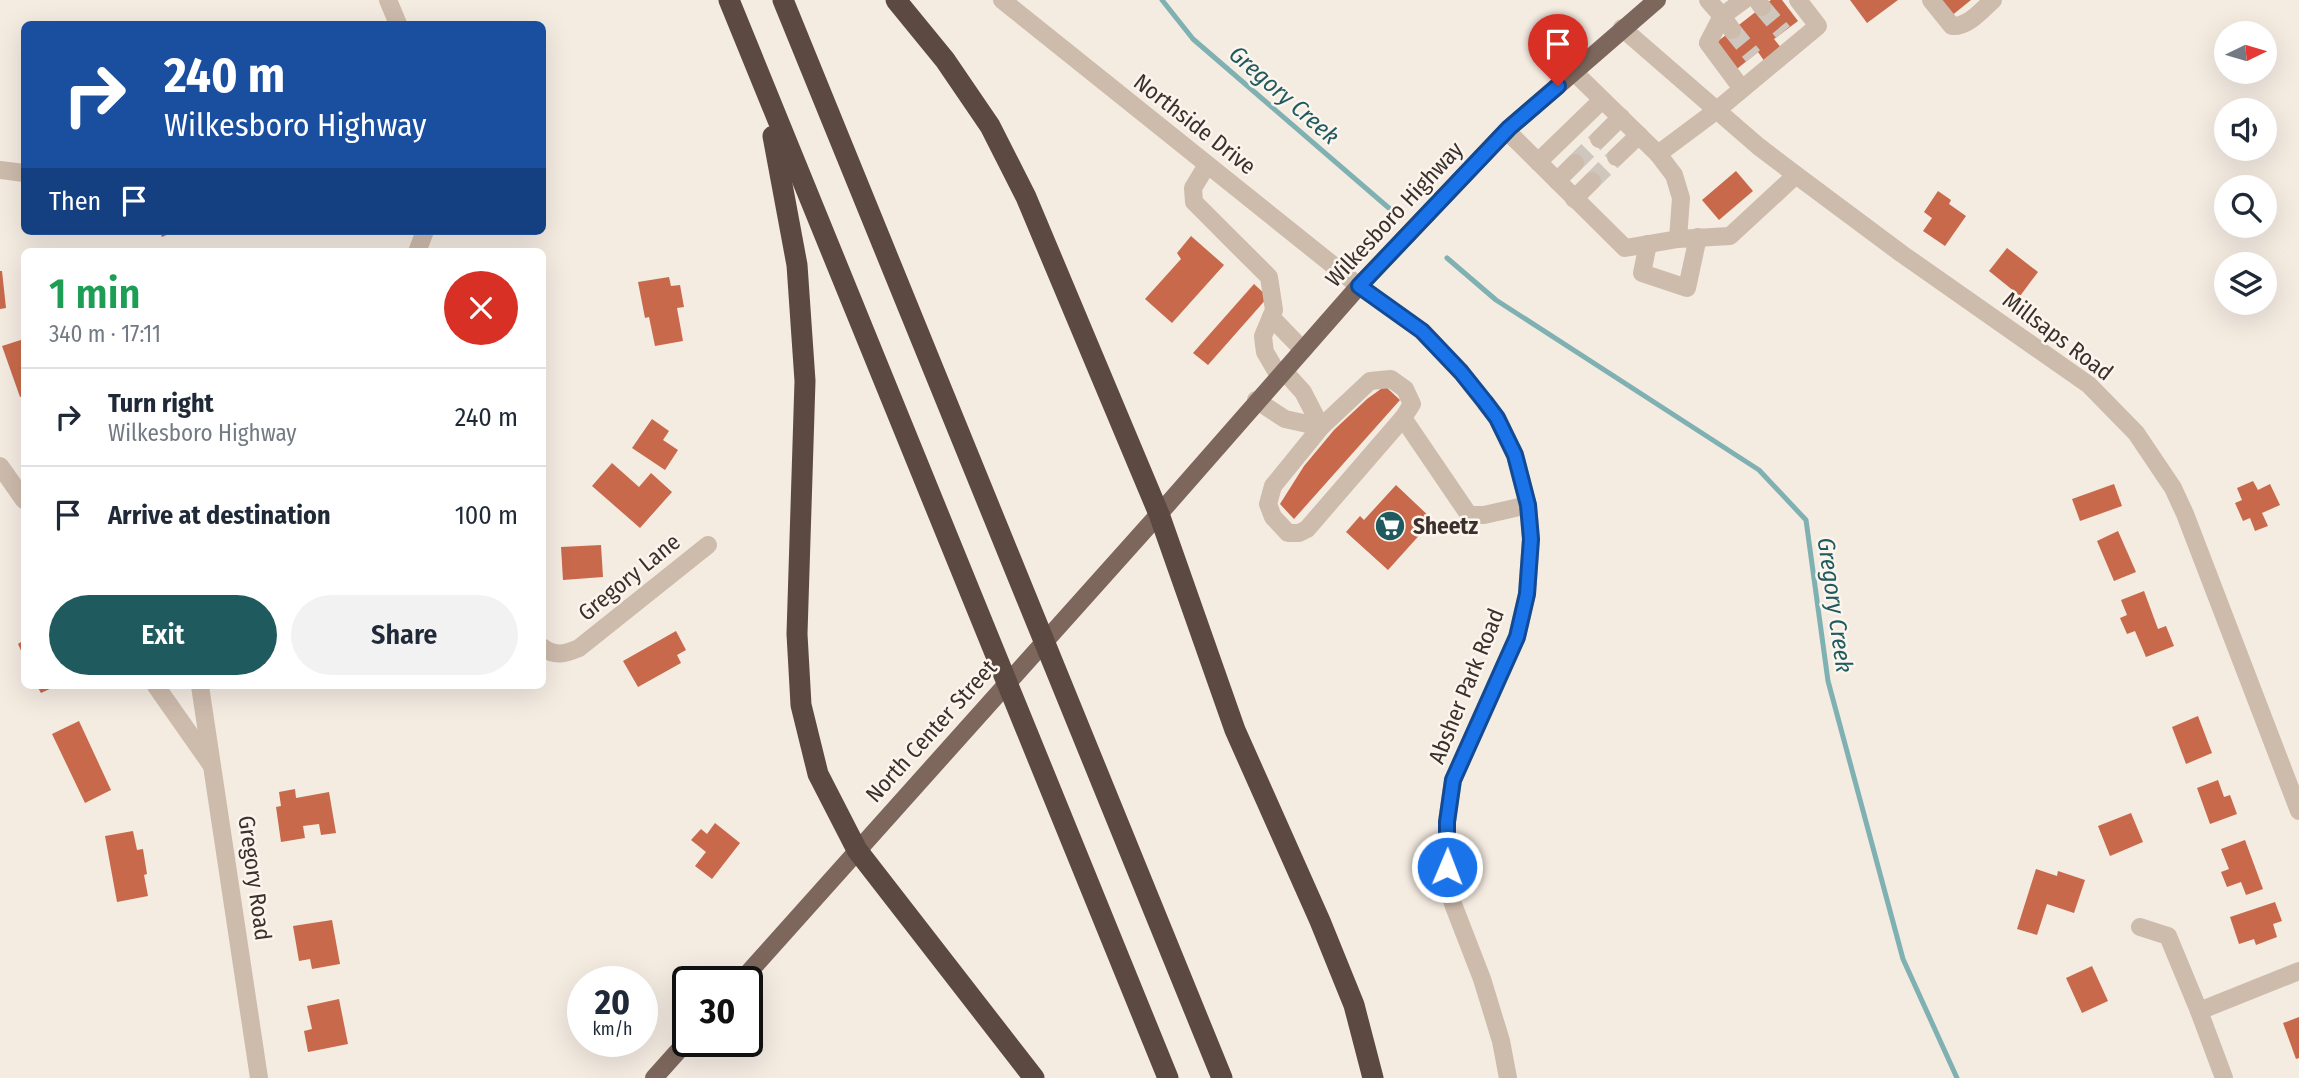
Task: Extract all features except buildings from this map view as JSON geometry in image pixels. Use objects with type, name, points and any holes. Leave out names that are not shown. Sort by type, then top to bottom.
[{"type":"highway","points":[[729,0],[1168,1078]]},
{"type":"highway","points":[[783,0],[1222,1078]]},
{"type":"highway","points":[[896,0],[944,60],[990,126],[1020,185],[1159,513],[1235,730],[1320,921],[1354,1005],[1373,1078]]},
{"type":"highway","points":[[745,40],[777,151],[797,265],[805,381],[797,634],[801,705],[818,774],[857,850],[1034,1078]]},
{"type":"main road","name":"Wilkesboro Highway","points":[[1159,513],[1359,286],[1507,131],[1657,0]]},
{"type":"main road","name":"North Center Street","points":[[754,966],[1159,513]]},
{"type":"main road","points":[[654,1078],[673,1057]]},
{"type":"street","points":[[388,0],[397,21]]},
{"type":"street","name":"Northside Drive","points":[[1002,0],[1359,286]]},
{"type":"street","points":[[1708,0],[1727,23]]},
{"type":"street","points":[[1742,89],[1708,43],[1744,0]]},
{"type":"street","points":[[1658,154],[1764,71],[1789,39],[1818,26],[1798,0]]},
{"type":"street","points":[[1931,0],[1952,26],[1958,26],[1973,17],[1993,0]]},
{"type":"street","name":"Millsaps Road","points":[[1622,28],[1796,175],[1902,254],[2089,385],[2136,433],[2173,488],[2185,514],[2299,811]]},
{"type":"street","points":[[1753,56],[1764,71]]},
{"type":"street","points":[[1573,71],[1658,154],[1674,175],[1681,198],[1678,239]]},
{"type":"street","points":[[1538,162],[1602,100]]},
{"type":"street","points":[[1599,139],[1620,117]]},
{"type":"street","points":[[1507,131],[1625,248],[1678,239],[1730,236],[1796,175]]},
{"type":"street","points":[[1616,157],[1639,135]]},
{"type":"street","points":[[1557,181],[1575,163]]},
{"type":"street","points":[[1207,165],[1193,188],[1194,202],[1269,277],[1274,310],[1263,335],[1265,352],[1282,374],[1303,392],[1321,427]]},
{"type":"street","points":[[0,170],[21,173]]},
{"type":"street","points":[[1574,199],[1592,181]]},
{"type":"street","points":[[1648,244],[1642,272],[1687,288],[1698,237]]},
{"type":"street","name":"Absher Park Road","points":[[1359,286],[1422,331],[1490,408],[1515,455],[1528,505],[1531,539],[1527,594],[1517,637],[1453,780],[1447,822],[1447,867],[1453,904],[1482,979],[1508,1078]]},
{"type":"street","points":[[1271,317],[1303,350]]},
{"type":"street","points":[[1391,379],[1405,389],[1412,404],[1403,418],[1307,528],[1299,533],[1289,533],[1273,517],[1268,505],[1273,486],[1321,427],[1370,381],[1391,379]]},
{"type":"street","points":[[1256,400],[1285,419],[1321,427]]},
{"type":"street","points":[[1403,418],[1469,515],[1484,515],[1528,505]]},
{"type":"street","points":[[0,466],[21,496]]},
{"type":"street","name":"Gregory Lane","points":[[546,650],[565,654],[579,648],[708,545]]},
{"type":"street","points":[[158,689],[214,768]]},
{"type":"street","name":"Gregory Road","points":[[201,689],[259,1078]]},
{"type":"street","points":[[2140,927],[2168,936],[2200,1011],[2224,1078]]},
{"type":"street","points":[[2200,1011],[2299,971]]},
{"type":"waterway","name":"Gregory Creek","points":[[1162,0],[1193,39],[1390,209]]},
{"type":"waterway","name":"Gregory Creek","points":[[1447,258],[1496,300],[1759,470],[1806,520],[1828,681],[1903,959],[1957,1078]]},
{"type":"tunnel","points":[[1762,7],[1783,32]]},
{"type":"tunnel","points":[[1732,30],[1753,56]]},
{"type":"tunnel","points":[[1575,163],[1599,139]]},
{"type":"tunnel","points":[[1592,181],[1616,157]]},
{"type":"place","name":"Sheetz","points":[[1390,526]]},
{"type":"route","points":[[1447,867],[1447,822],[1453,780],[1517,637],[1527,594],[1531,539],[1528,505],[1515,455],[1497,418],[1485,402],[1422,331],[1359,286],[1509,128],[1558,86]]}]
